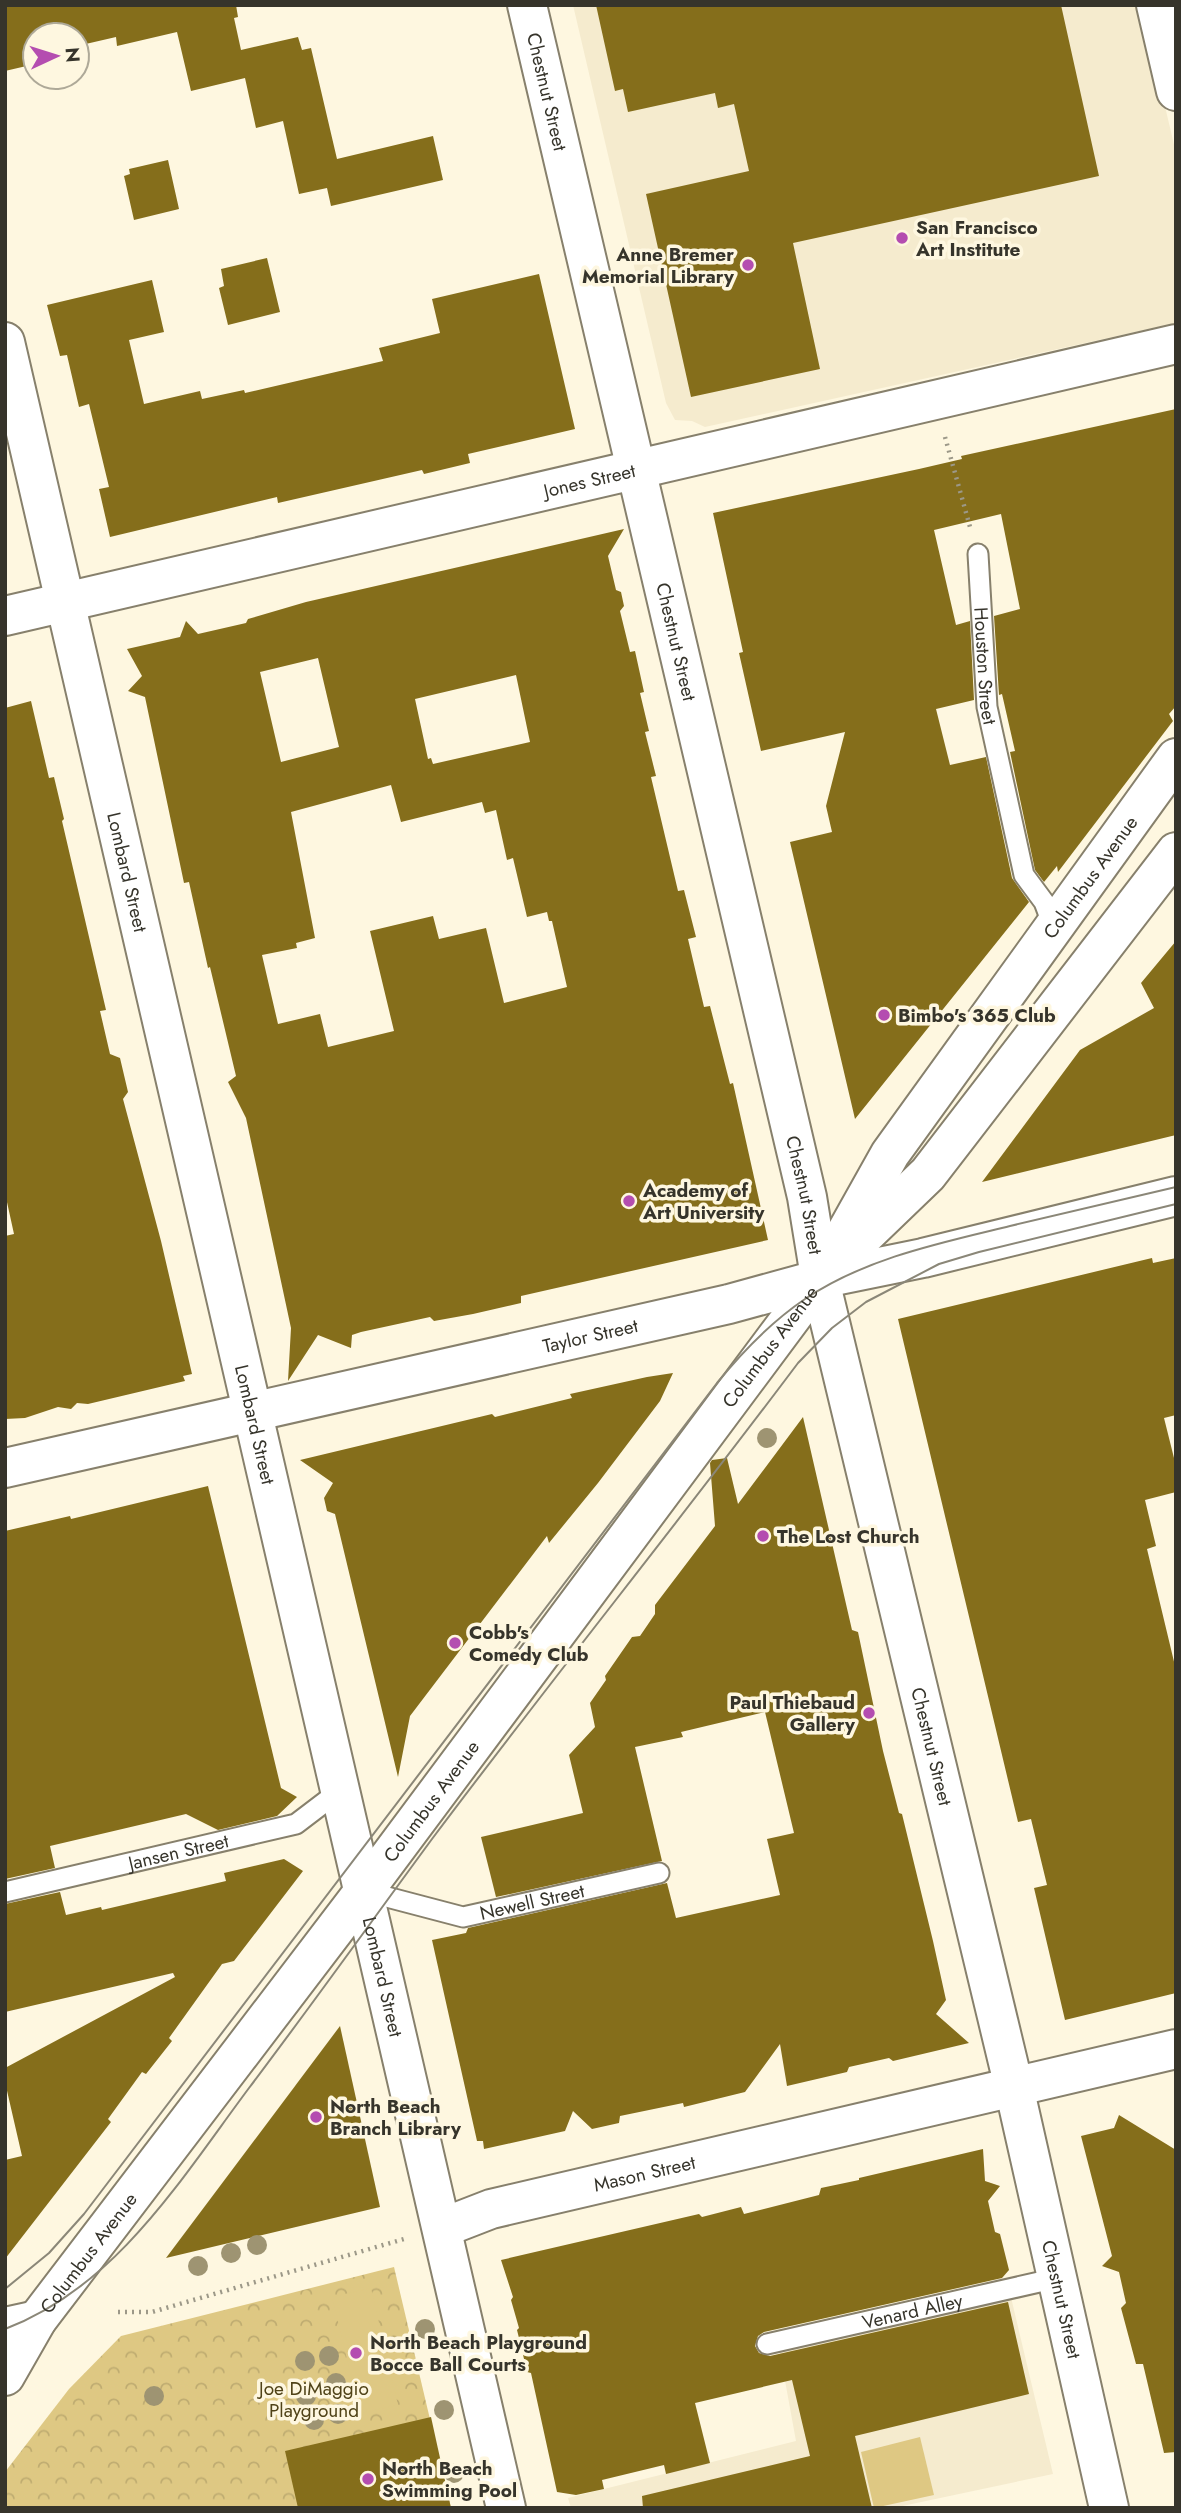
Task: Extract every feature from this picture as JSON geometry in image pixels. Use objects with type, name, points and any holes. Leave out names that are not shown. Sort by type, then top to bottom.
[{"type":"street","name":"Chestnut Street","points":[[527,5],[807,1197],[820,1279],[1014,2087],[1110,2508]]},
{"type":"street","points":[[1156,5],[1176,91]]},
{"type":"street","name":"Lombard Street","points":[[5,342],[506,2508]]},
{"type":"street","name":"Jones Street","points":[[5,616],[1176,344]]},
{"type":"street","name":"Columbus Avenue","points":[[5,2350],[21,2323],[364,1891],[820,1279],[890,1154],[1176,758]]},
{"type":"street","name":"Columbus Avenue","points":[[820,1279],[928,1174],[1176,852]]},
{"type":"street","name":"Taylor Street","points":[[5,1468],[729,1304],[820,1279],[923,1258],[1176,1196]]},
{"type":"street","name":"Mason Street","points":[[442,2228],[491,2209],[1176,2049]]},
{"type":"street","name":"Columbus Avenue","points":[[5,2376],[21,2323]]},
{"type":"lane","name":"Houston Street","points":[[978,554],[987,707],[1024,875],[1044,902],[1054,926]]},
{"type":"lane","name":"Jansen Street","points":[[5,1892],[296,1824],[341,1789]]},
{"type":"lane","name":"Newell Street","points":[[364,1891],[463,1916],[659,1873]]},
{"type":"lane","name":"Venard Alley","points":[[767,2344],[1057,2278]]},
{"type":"path","points":[[934,400],[978,554]]},
{"type":"path","points":[[118,2312],[152,2312],[442,2228]]},
{"type":"shaded area","name":"San Francisco Art Institute","points":[[573,5],[1141,5],[1176,153],[1176,323],[705,427],[692,421],[675,420],[666,403]]},
{"type":"shaded area","points":[[1009,2289],[1053,2474],[893,2508],[571,2508],[568,2498],[796,2441],[778,2342]]},
{"type":"green space","name":"Joe DiMaggio Playground","points":[[394,2267],[451,2508],[5,2508],[5,2472],[69,2389],[121,2336]]},
{"type":"green space","points":[[371,2288],[398,2405],[360,2413],[332,2297]]},
{"type":"green space","points":[[920,2437],[934,2495],[874,2508],[861,2452]]},
{"type":"building","points":[[5,5],[236,5],[238,17],[234,18],[241,50],[298,37],[302,50],[311,48],[337,159],[433,136],[443,180],[331,206],[327,188],[299,194],[283,121],[256,128],[245,78],[191,91],[177,32],[117,46],[116,37],[91,43],[91,21],[21,21],[21,67],[5,71]]},
{"type":"building","points":[[596,5],[1061,5],[1099,176],[793,243],[820,369],[691,397],[646,194],[749,171],[734,104],[718,108],[715,93],[628,112],[623,89],[615,91]]},
{"type":"building","points":[[168,160],[179,209],[134,220],[124,176],[130,174],[129,169]]},
{"type":"building","points":[[267,258],[280,312],[228,325],[219,288],[224,286],[221,269]]},
{"type":"building","points":[[539,274],[575,429],[468,454],[470,463],[424,474],[422,470],[278,503],[277,497],[110,537],[99,489],[109,487],[89,404],[79,407],[67,355],[60,356],[47,305],[152,280],[164,332],[129,340],[144,404],[200,391],[202,399],[244,390],[245,393],[383,361],[379,348],[440,333],[432,299]]},
{"type":"building","points":[[1176,409],[1176,706],[1169,714],[1173,721],[1058,872],[1057,866],[1044,882],[1035,870],[1010,752],[1015,751],[1002,694],[999,695],[994,616],[1020,609],[1001,514],[934,530],[956,625],[970,621],[974,700],[936,709],[950,765],[986,757],[1012,878],[1029,902],[855,1119],[790,842],[832,832],[826,806],[845,732],[761,751],[739,653],[743,652],[713,513],[919,469],[962,459],[961,456]]},
{"type":"building","points":[[624,529],[608,556],[616,590],[621,592],[624,606],[620,611],[630,652],[635,651],[644,692],[640,693],[649,731],[645,732],[656,776],[651,777],[678,891],[684,890],[696,937],[688,939],[704,1007],[710,1006],[730,1084],[733,1083],[768,1240],[521,1296],[521,1303],[473,1314],[434,1321],[430,1317],[361,1332],[352,1335],[351,1348],[318,1335],[288,1381],[291,1328],[246,1118],[228,1082],[236,1076],[189,882],[184,883],[145,697],[128,691],[142,676],[127,649],[180,637],[186,621],[198,634],[246,623],[248,619],[306,602]],"holes":[[[318,658],[339,747],[281,762],[260,672]],[[516,675],[530,742],[433,764],[431,758],[428,759],[415,699]],[[391,785],[401,822],[482,802],[485,813],[496,810],[507,860],[513,858],[527,917],[547,912],[549,921],[552,921],[567,987],[504,1003],[486,928],[439,939],[433,916],[370,931],[394,1031],[328,1047],[320,1014],[278,1024],[262,955],[297,948],[296,943],[315,938],[291,812]]]},
{"type":"building","points":[[31,701],[49,778],[54,777],[64,819],[62,821],[106,1010],[100,1011],[110,1054],[120,1058],[128,1092],[123,1099],[161,1241],[192,1374],[183,1376],[185,1381],[88,1404],[77,1403],[71,1409],[58,1407],[25,1418],[5,1419],[5,1236],[14,1234],[5,1193],[5,708]]},
{"type":"building","points":[[1176,941],[1176,1135],[982,1182],[1080,1050],[1154,1008],[1141,983]]},
{"type":"building","points":[[1152,1258],[1153,1263],[1176,1258],[1176,1415],[1164,1418],[1176,1466],[1176,1492],[1145,1500],[1156,1546],[1147,1549],[1176,1670],[1176,1993],[1065,2020],[1034,1888],[1047,1885],[1031,1819],[1018,1822],[898,1319]]},
{"type":"building","points":[[673,1373],[660,1401],[598,1483],[549,1543],[547,1536],[410,1716],[398,1777],[335,1514],[327,1511],[324,1498],[333,1483],[300,1460],[492,1414],[495,1417],[572,1398],[570,1394]]},
{"type":"building","points":[[803,1417],[852,1630],[858,1632],[883,1751],[899,1813],[902,1814],[933,1941],[946,2000],[936,2014],[969,2043],[893,2061],[889,2058],[849,2067],[847,2072],[787,2086],[780,2044],[745,2092],[684,2107],[683,2103],[620,2116],[619,2123],[592,2129],[573,2111],[565,2131],[484,2149],[483,2141],[477,2141],[432,1940],[466,1933],[468,1928],[667,1883],[676,1918],[780,1895],[767,1839],[794,1833],[765,1712],[681,1732],[683,1737],[635,1747],[662,1861],[496,1897],[481,1837],[583,1813],[569,1755],[595,1727],[590,1703],[606,1680],[605,1676],[632,1637],[640,1636],[655,1614],[655,1605],[715,1526],[710,1463],[712,1460],[727,1458],[738,1504]]},
{"type":"building","points":[[208,1486],[281,1788],[297,1797],[277,1816],[218,1830],[186,1814],[50,1846],[55,1868],[5,1879],[5,1531],[70,1516],[71,1519]]},
{"type":"building","points":[[284,1859],[303,1871],[234,1961],[222,1964],[169,2038],[172,2041],[146,2074],[142,2072],[108,2119],[111,2122],[5,2259],[5,2160],[22,2156],[5,2082],[5,2068],[175,1977],[173,1973],[5,2012],[5,1904],[60,1892],[66,1915],[101,1907],[102,1910],[226,1881],[224,1873]]},
{"type":"building","name":"North Beach Branch Library","points":[[340,2026],[380,2207],[166,2258]]},
{"type":"building","points":[[1119,2115],[1176,2150],[1176,2452],[1164,2453],[1143,2364],[1136,2364],[1121,2308],[1126,2303],[1119,2272],[1102,2266],[1112,2256],[1081,2136],[1114,2128]]},
{"type":"building","points":[[983,2149],[985,2181],[1000,2186],[988,2201],[995,2232],[1000,2234],[1009,2270],[1002,2278],[764,2332],[758,2336],[755,2346],[759,2353],[770,2356],[1008,2302],[1029,2394],[855,2436],[872,2508],[643,2508],[642,2496],[810,2456],[792,2380],[695,2403],[710,2463],[666,2474],[664,2465],[602,2480],[604,2489],[576,2495],[557,2492],[531,2373],[527,2372],[517,2330],[519,2328],[511,2300],[513,2297],[501,2260],[699,2214],[702,2217],[741,2207],[744,2214],[819,2195],[821,2188]]},
{"type":"building","name":"North Beach Swimming Pool","points":[[431,2417],[451,2508],[298,2508],[285,2451]]},
{"type":"tram line","points":[[5,2289],[49,2253],[84,2214],[717,1383],[758,1338],[805,1299],[878,1262],[957,1239],[1176,1187]]},
{"type":"tram line","points":[[5,2329],[45,2310],[80,2286],[113,2258],[143,2227],[171,2193],[477,1779],[798,1363],[832,1328],[866,1302],[939,1264],[1176,1204]]},
{"type":"place","name":"San Francisco Art Institute","points":[[902,238]]},
{"type":"place","name":"Anne Bremer Memorial Library","points":[[748,265]]},
{"type":"place","name":"Bimbo's 365 Club","points":[[884,1015]]},
{"type":"place","name":"Academy of Art University","points":[[629,1201]]},
{"type":"place","name":"The Lost Church","points":[[763,1536]]},
{"type":"place","name":"Cobb's Comedy Club","points":[[455,1643]]},
{"type":"place","name":"Paul Thiebaud Gallery","points":[[869,1713]]},
{"type":"place","name":"North Beach Branch Library","points":[[316,2117]]},
{"type":"place","name":"North Beach Playground Bocce Ball Courts","points":[[356,2353]]},
{"type":"place","name":"North Beach Swimming Pool","points":[[368,2479]]}]
